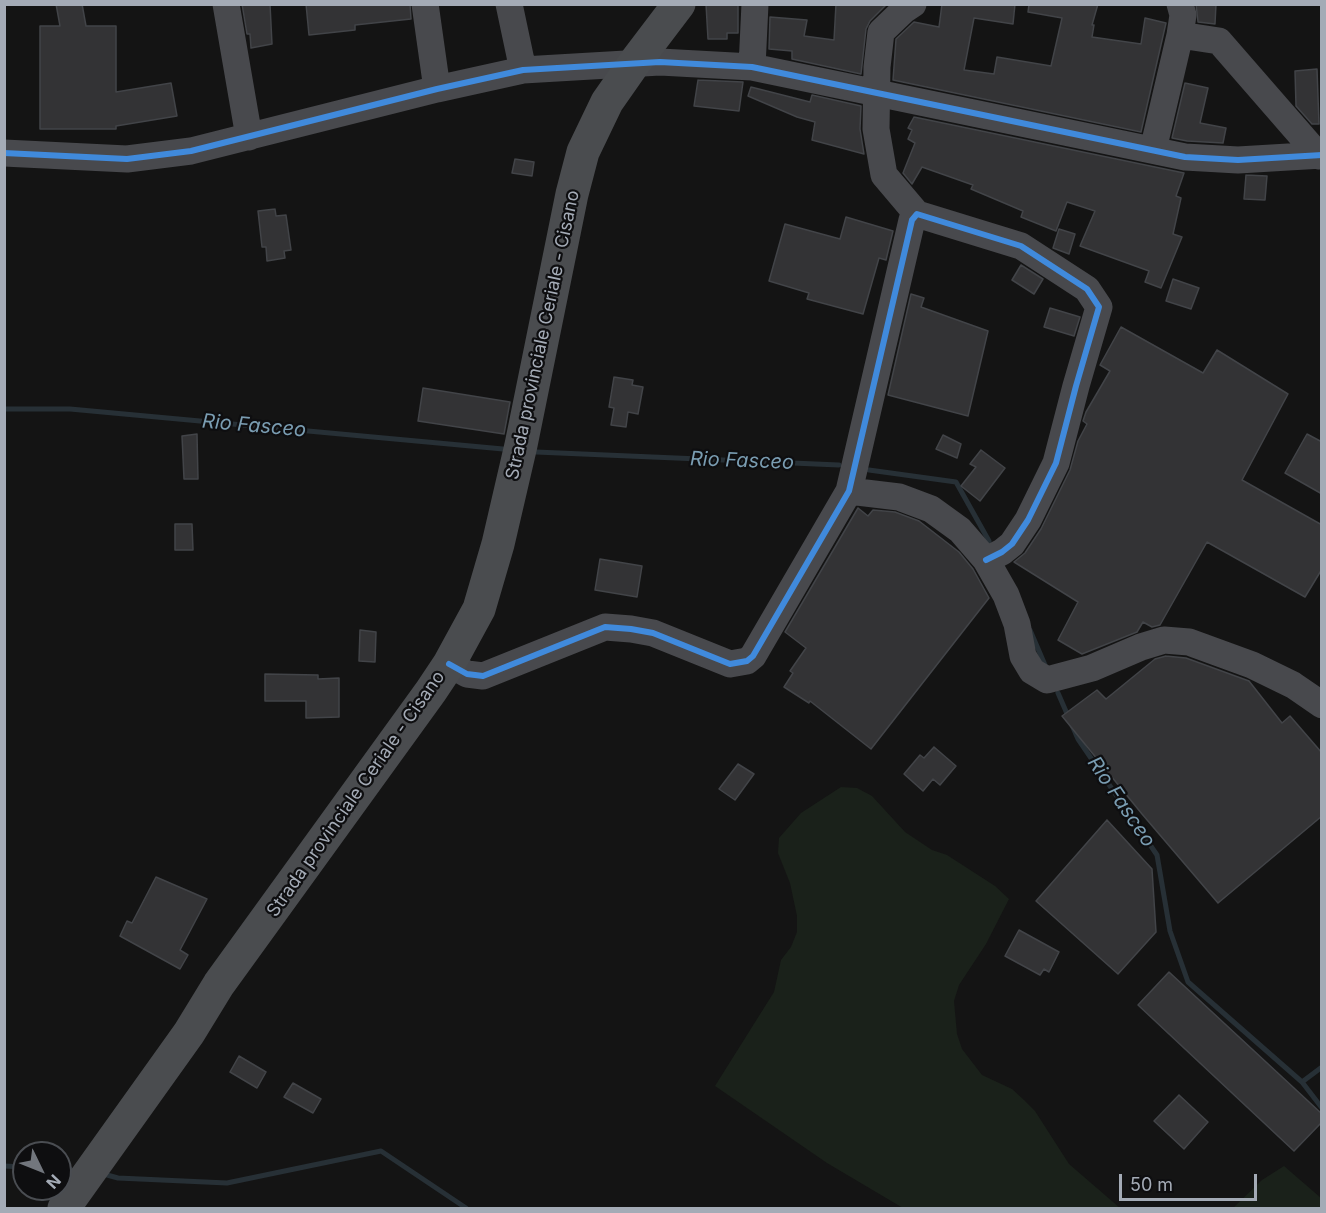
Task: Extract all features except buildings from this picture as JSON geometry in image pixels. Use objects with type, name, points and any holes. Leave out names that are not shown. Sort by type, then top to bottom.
[{"type":"main road","name":"Strada provinciale Ceriale - Cisano","points":[[64,1209],[189,1033],[219,984],[449,664],[479,609],[498,544],[521,445],[572,194],[583,152],[603,109],[678,4]]},
{"type":"street","points":[[226,4],[249,137]]},
{"type":"street","points":[[425,4],[437,89]]},
{"type":"street","points":[[509,4],[523,70]]},
{"type":"street","points":[[752,67],[755,4]]},
{"type":"street","points":[[913,4],[881,32],[877,68],[876,129],[884,175],[917,214],[1021,246],[1087,289],[1100,307],[1056,463],[1028,520],[1012,544],[986,560]]},
{"type":"street","points":[[1153,150],[1180,36],[1183,15],[1180,4]]},
{"type":"street","points":[[1180,36],[1220,41],[1320,155]]},
{"type":"street","points":[[4,153],[127,159],[191,151],[437,89],[523,70],[564,66],[612,66],[635,62],[752,67],[1185,157],[1215,160],[1320,155]]},
{"type":"street","points":[[449,664],[467,674],[483,676],[605,627],[653,633],[730,664],[747,662],[759,649],[849,491],[912,220],[917,214]]},
{"type":"street","points":[[849,491],[899,497],[931,509],[960,530],[986,560],[1010,604],[1017,624],[1023,656],[1032,671],[1047,680],[1092,668],[1164,640],[1189,642],[1252,665],[1293,685],[1322,705]]},
{"type":"shaded area","points":[[841,787],[857,788],[872,796],[905,832],[932,850],[947,855],[995,886],[1009,899],[986,944],[959,985],[954,1001],[957,1034],[962,1049],[982,1075],[1012,1089],[1035,1111],[1069,1164],[1120,1208],[903,1208],[827,1163],[715,1086],[774,992],[781,960],[791,947],[797,932],[797,916],[790,883],[778,853],[779,838],[801,813]]},
{"type":"shaded area","points":[[1284,1166],[1321,1198],[1321,1208],[1233,1208],[1262,1180]]},
{"type":"waterway","name":"Rio Fasceo","points":[[4,409],[70,409],[503,449]]},
{"type":"waterway","name":"Rio Fasceo","points":[[536,452],[839,465]]},
{"type":"waterway","name":"Rio Fasceo","points":[[869,470],[956,482],[989,541]]},
{"type":"waterway","name":"Rio Fasceo","points":[[1030,630],[1045,665]]},
{"type":"waterway","name":"Rio Fasceo","points":[[1058,693],[1078,739],[1157,855],[1170,931],[1188,982],[1302,1082],[1322,1108]]},
{"type":"waterway","points":[[1302,1082],[1322,1067]]},
{"type":"waterway","points":[[107,1175],[118,1178],[227,1183],[381,1151],[466,1208]]},
{"type":"waterway","points":[[4,1166],[12,1166]]},
{"type":"cycle path","points":[[4,153],[127,159],[191,151],[437,89],[523,70],[660,62],[752,67],[1185,157],[1238,160],[1322,155]]},
{"type":"cycle path","points":[[449,664],[467,674],[483,676],[605,627],[653,633],[730,664],[747,661],[753,656],[849,491],[912,220],[917,214],[1021,246],[1087,289],[1099,307],[1056,463],[1028,520],[1012,544],[986,560]]}]
